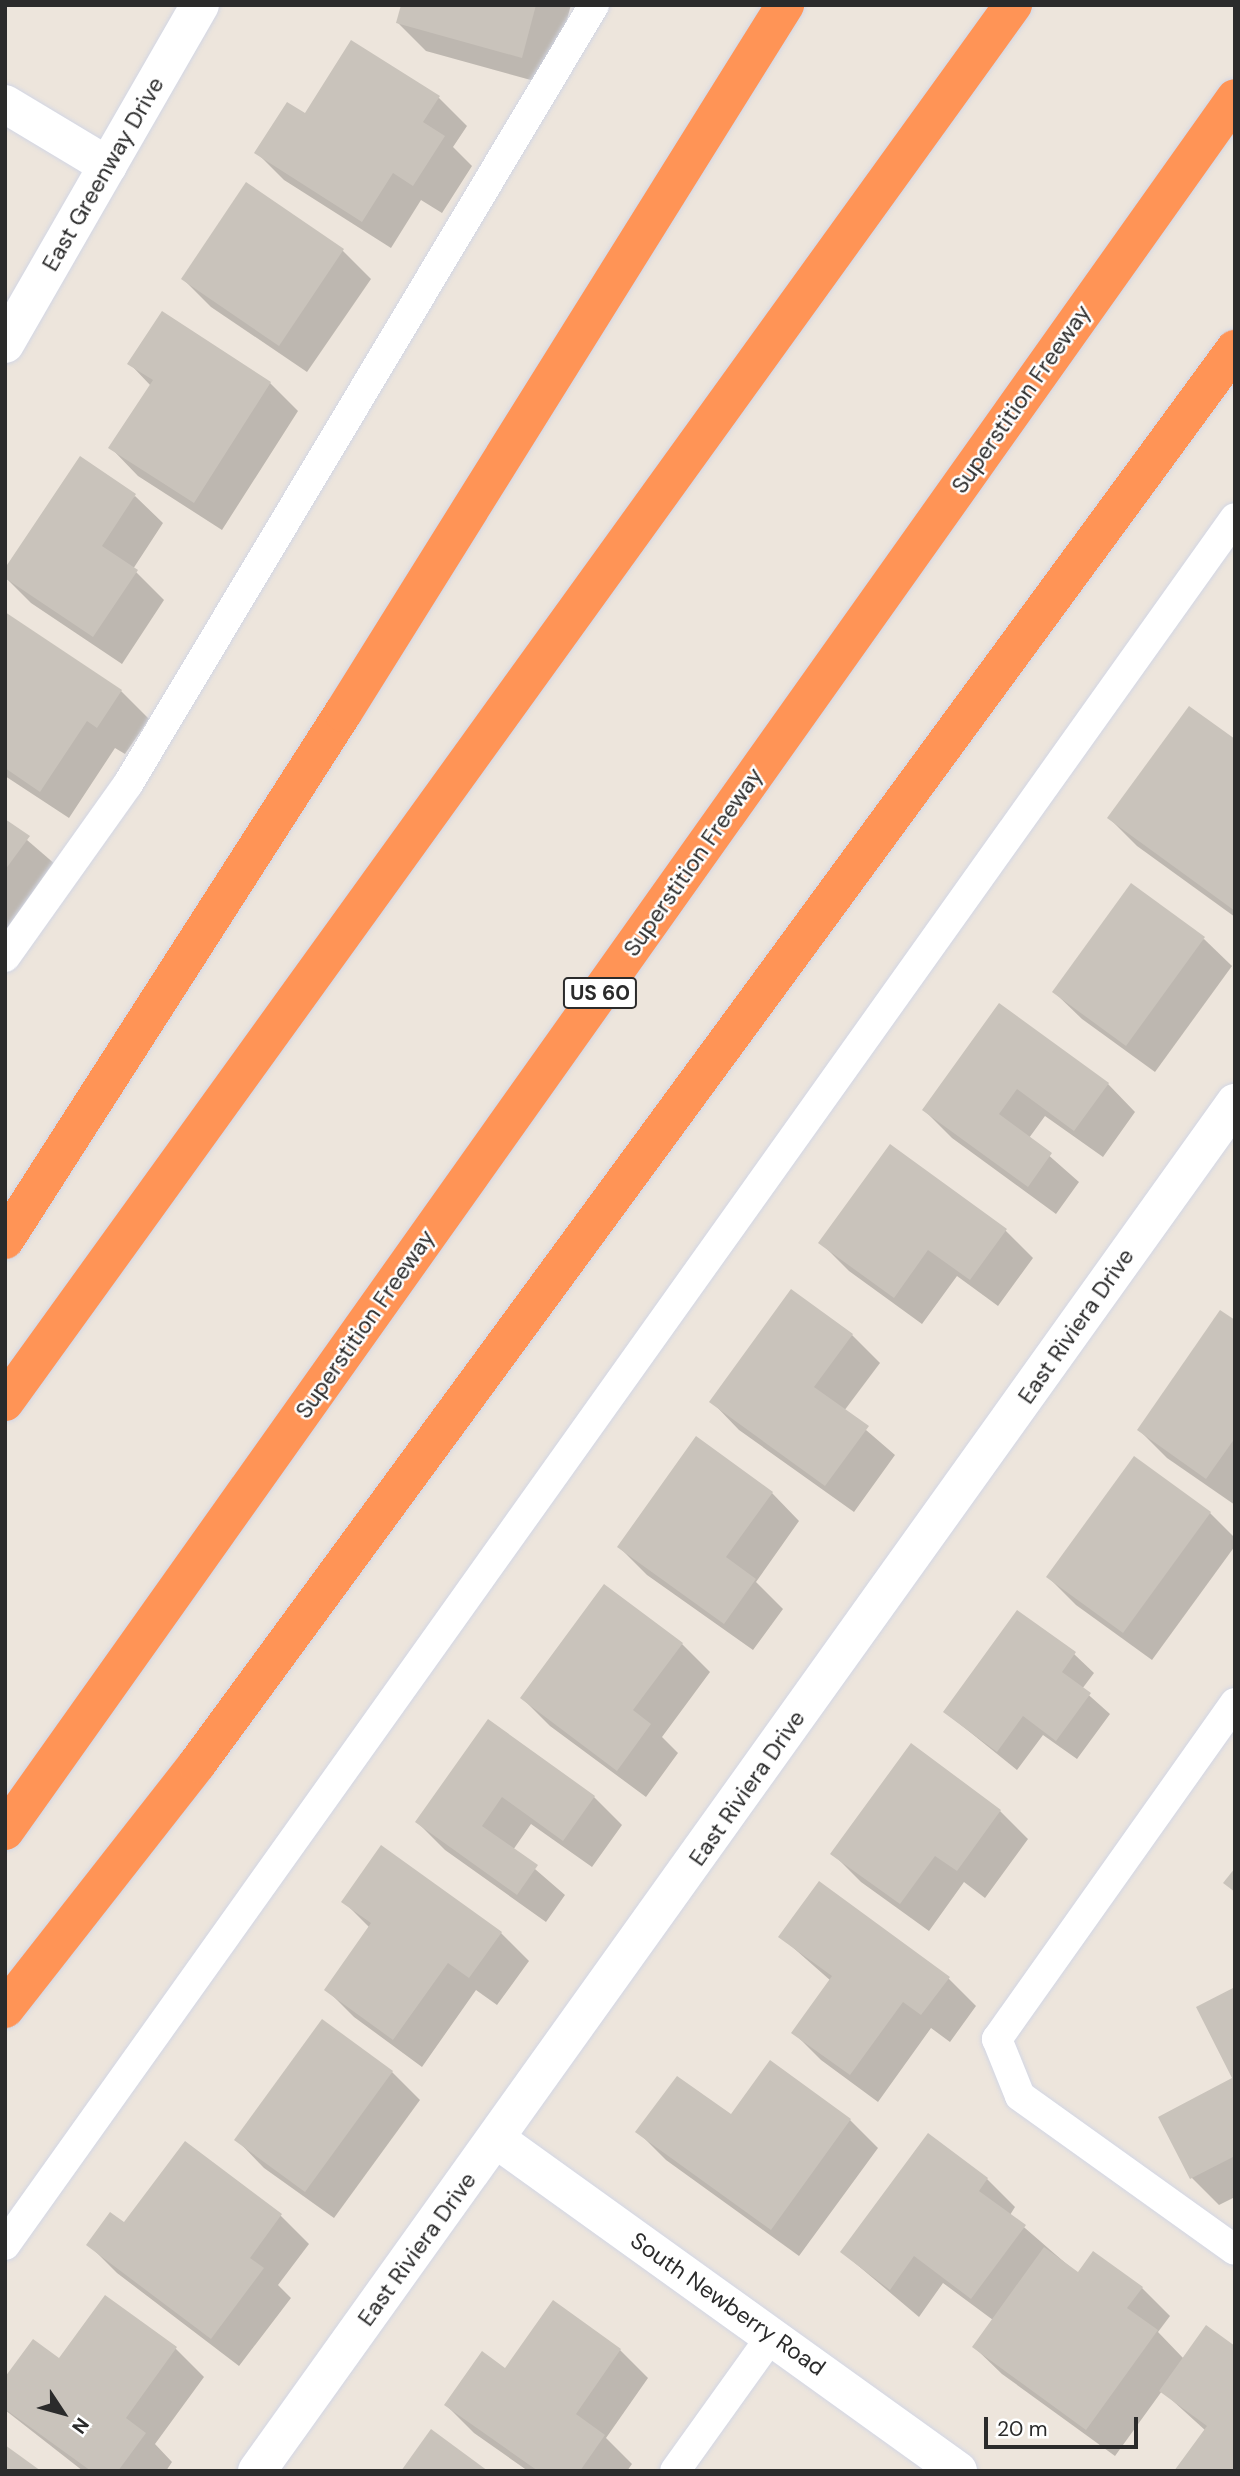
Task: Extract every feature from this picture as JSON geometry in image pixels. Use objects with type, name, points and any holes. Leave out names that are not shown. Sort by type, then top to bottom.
[{"type":"highway","points":[[5,1240],[358,690],[785,5]]},
{"type":"highway","points":[[5,1402],[1013,5]]},
{"type":"highway","name":"Superstition Freeway","points":[[5,1831],[1235,98]]},
{"type":"highway","points":[[5,2009],[197,1764],[1235,349]]},
{"type":"street","name":"East Greenway Drive","points":[[5,344],[200,5]]},
{"type":"street","points":[[5,104],[108,166]]},
{"type":"street","name":"East Riviera Drive","points":[[257,2471],[1235,1103]]},
{"type":"street","name":"South Newberry Road","points":[[496,2139],[773,2334],[958,2471]]},
{"type":"lane","points":[[5,957],[128,784],[594,5]]},
{"type":"lane","points":[[5,2245],[1235,518]]},
{"type":"lane","points":[[1235,1703],[997,2039],[1020,2096],[1235,2250]]},
{"type":"lane","points":[[675,2471],[773,2334]]},
{"type":"building","points":[[401,5],[536,5],[522,58],[396,23]]},
{"type":"building","points":[[351,40],[440,96],[423,122],[445,136],[413,186],[393,173],[362,222],[254,153],[287,102],[305,113]]},
{"type":"building","points":[[246,182],[344,249],[279,346],[181,279]]},
{"type":"building","points":[[162,311],[271,382],[194,503],[108,448],[153,380],[127,364]]},
{"type":"building","points":[[80,456],[136,494],[102,546],[138,570],[93,637],[5,578],[5,568]]},
{"type":"building","points":[[5,612],[122,690],[97,728],[87,721],[40,792],[5,768]]},
{"type":"building","points":[[1189,706],[1235,739],[1235,911],[1107,818]]},
{"type":"building","points":[[5,819],[30,836],[5,870]]},
{"type":"building","points":[[1131,883],[1205,937],[1126,1046],[1052,992]]},
{"type":"building","points":[[999,1003],[1109,1083],[1074,1131],[1017,1089],[999,1114],[1052,1153],[1028,1187],[922,1110]]},
{"type":"building","points":[[890,1144],[1007,1229],[970,1280],[928,1250],[894,1298],[818,1243]]},
{"type":"building","points":[[791,1289],[853,1334],[814,1387],[869,1426],[825,1486],[709,1402]]},
{"type":"building","points":[[1220,1310],[1235,1320],[1235,1438],[1206,1479],[1137,1430]]},
{"type":"building","points":[[696,1436],[773,1492],[726,1557],[756,1579],[724,1624],[617,1547]]},
{"type":"building","points":[[1134,1456],[1211,1512],[1123,1633],[1046,1577]]},
{"type":"building","points":[[604,1584],[683,1643],[633,1710],[651,1724],[617,1771],[520,1698]]},
{"type":"building","points":[[1017,1610],[1076,1652],[1062,1672],[1091,1693],[1056,1741],[1023,1716],[997,1752],[943,1712]]},
{"type":"building","points":[[488,1719],[595,1796],[563,1841],[502,1797],[482,1826],[538,1865],[517,1895],[415,1822]]},
{"type":"building","points":[[911,1743],[1001,1810],[957,1871],[935,1856],[900,1904],[830,1854]]},
{"type":"building","points":[[381,1845],[502,1932],[469,1978],[448,1963],[393,2040],[324,1990],[371,1923],[341,1902]]},
{"type":"building","points":[[1235,1868],[1235,1892],[1223,1883]]},
{"type":"building","points":[[819,1881],[950,1977],[921,2015],[903,2002],[850,2075],[791,2033],[832,1976],[778,1937]]},
{"type":"building","points":[[1235,1987],[1235,2156],[1190,2179],[1158,2117],[1232,2078],[1196,2007]]},
{"type":"building","points":[[322,2019],[393,2071],[305,2192],[234,2140]]},
{"type":"building","points":[[770,2060],[851,2119],[771,2230],[635,2132],[677,2076],[731,2114]]},
{"type":"building","points":[[928,2133],[988,2178],[979,2191],[1026,2225],[971,2299],[914,2256],[890,2290],[840,2252]]},
{"type":"building","points":[[185,2141],[282,2214],[250,2258],[264,2268],[211,2339],[86,2245],[110,2212],[124,2222]]},
{"type":"building","points":[[1044,2247],[1078,2272],[1093,2251],[1143,2287],[1127,2308],[1158,2330],[1086,2430],[972,2347]]},
{"type":"building","points":[[105,2295],[177,2347],[126,2418],[146,2433],[118,2471],[91,2471],[5,2409],[5,2377],[33,2339],[59,2358]]},
{"type":"building","points":[[553,2300],[621,2349],[576,2414],[605,2435],[580,2471],[538,2471],[444,2405],[482,2351],[505,2368]]},
{"type":"building","points":[[1206,2325],[1235,2346],[1235,2471],[1174,2471],[1207,2426],[1159,2391]]},
{"type":"building","points":[[431,2429],[488,2471],[401,2471]]},
{"type":"building","points":[[5,2445],[41,2471],[5,2471]]}]
